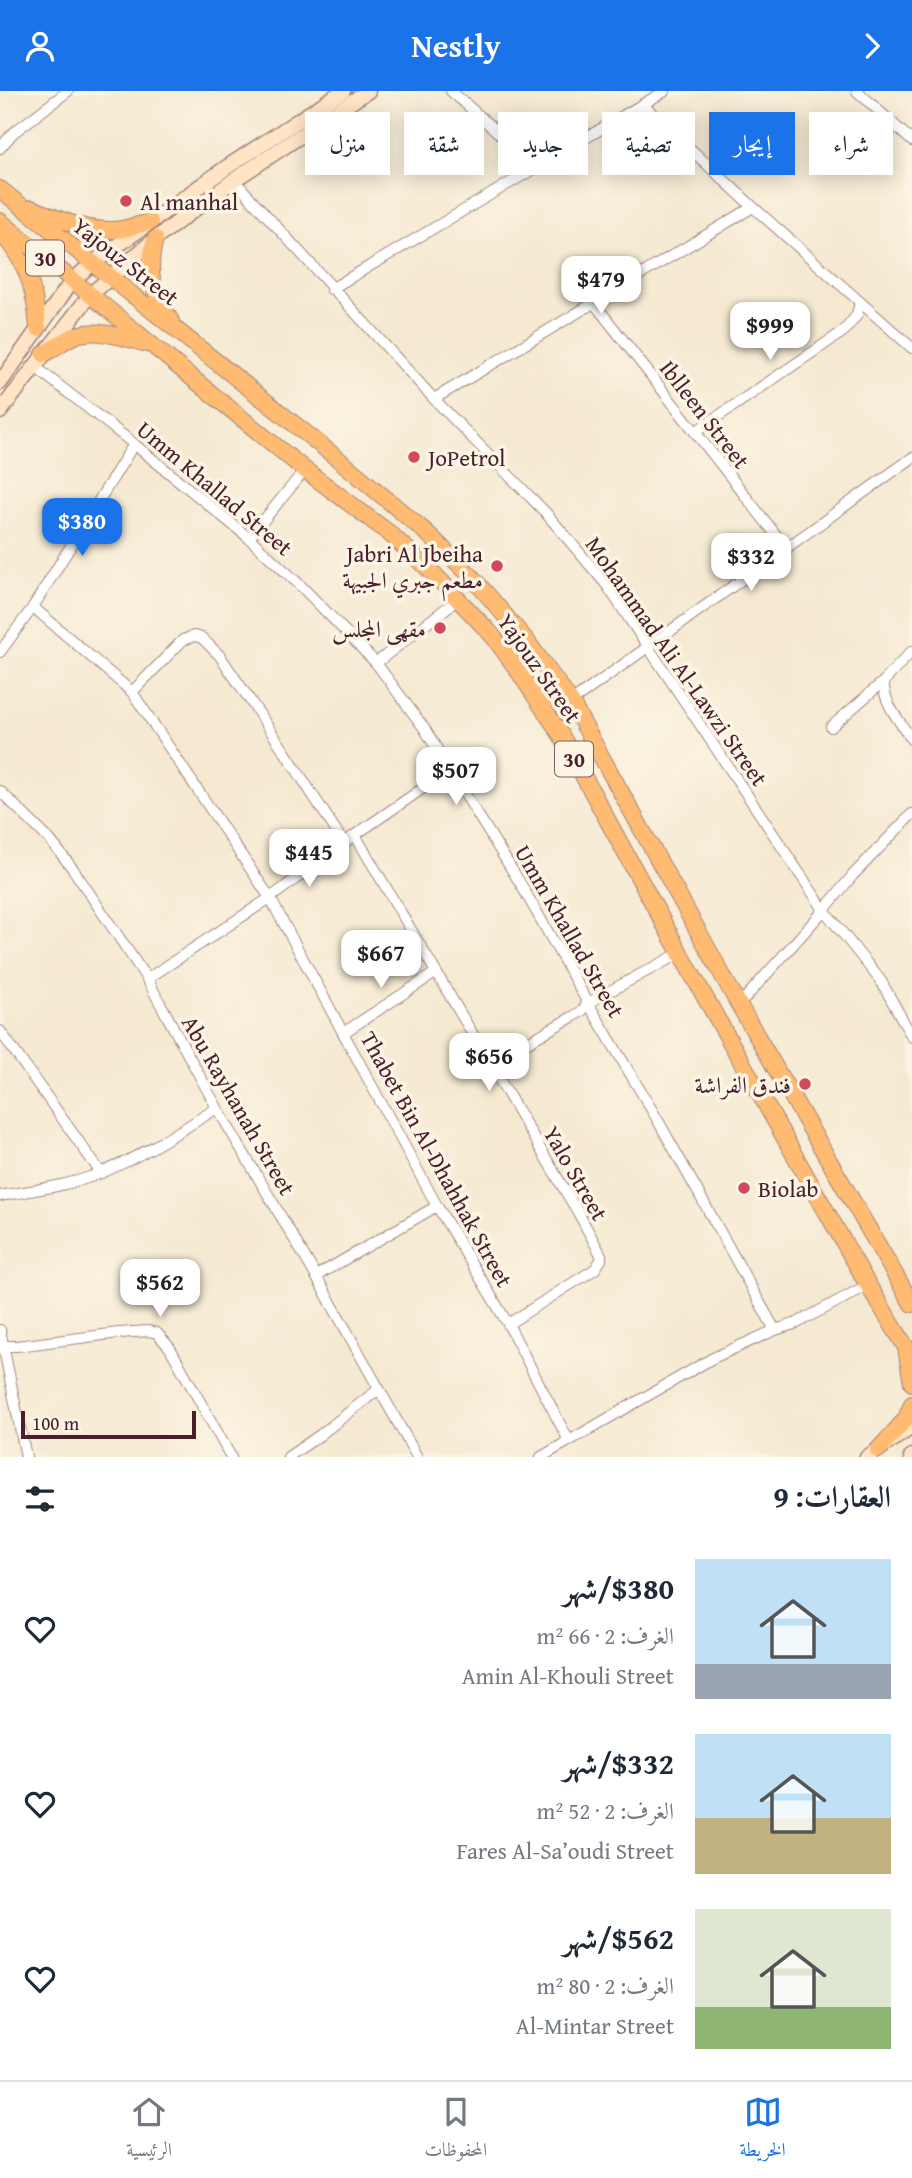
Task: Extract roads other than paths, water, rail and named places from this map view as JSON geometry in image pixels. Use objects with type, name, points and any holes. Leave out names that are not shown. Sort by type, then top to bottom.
[{"type":"main road","name":"Yajouz Street","points":[[0,189],[427,533],[472,577],[526,639],[571,702],[739,1005],[912,1304]]},
{"type":"main road","points":[[14,202],[63,221],[99,229],[122,229],[150,222]]},
{"type":"main road","name":"Yajouz Street","points":[[0,221],[305,470],[415,555],[493,636],[561,735],[680,953],[909,1353]]},
{"type":"main road","points":[[0,230],[24,265],[32,283],[38,328]]},
{"type":"main road","points":[[155,239],[150,259],[152,284],[161,306],[183,336]]},
{"type":"main road","points":[[39,360],[75,336],[91,333],[151,344]]},
{"type":"main road","points":[[909,1353],[912,1383]]},
{"type":"main road","points":[[872,1454],[906,1419],[912,1404]]},
{"type":"street","points":[[0,383],[72,281],[93,263],[227,167],[343,91]]},
{"type":"street","points":[[0,412],[90,295],[110,277],[155,239],[234,180],[368,91]]},
{"type":"street","points":[[451,91],[498,132]]},
{"type":"street","points":[[588,136],[665,91]]},
{"type":"street","points":[[857,91],[912,141]]},
{"type":"street","points":[[0,148],[13,133],[61,93]]},
{"type":"street","points":[[643,105],[912,348]]},
{"type":"street","points":[[331,289],[521,175]]},
{"type":"street","name":"Mohammad Ali Al-Lawzi Street","points":[[234,180],[434,399],[545,512],[606,584],[824,910],[881,981],[912,1037]]},
{"type":"street","points":[[434,399],[753,207]]},
{"type":"street","points":[[695,432],[844,331],[858,315],[860,302]]},
{"type":"street","name":"Iblleen Street","points":[[594,303],[787,549]]},
{"type":"street","name":"Umm Khallad Street","points":[[39,360],[134,444],[249,538],[337,621],[376,663],[451,769],[519,881],[775,1329]]},
{"type":"street","points":[[0,652],[33,607],[134,444]]},
{"type":"street","points":[[571,702],[912,458]]},
{"type":"street","points":[[249,538],[305,470]]},
{"type":"street","points":[[376,663],[458,599]]},
{"type":"street","name":"Thabet Bin Al-Dhahhak Street","points":[[33,607],[132,692],[270,898],[437,1206],[508,1324],[569,1441]]},
{"type":"street","points":[[132,692],[183,640],[194,636],[202,638],[220,656],[344,843]]},
{"type":"street","points":[[831,727],[884,681],[912,651]]},
{"type":"street","points":[[884,681],[886,698],[912,740]]},
{"type":"street","points":[[147,979],[270,898],[451,769]]},
{"type":"street","name":"Abu Rayhanah Street","points":[[0,791],[50,840],[73,869],[147,979],[216,1108],[316,1276],[417,1457]]},
{"type":"street","points":[[739,1005],[853,874],[912,814]]},
{"type":"street","name":"Yalo Street","points":[[355,835],[599,1250],[601,1260],[595,1269],[508,1324]]},
{"type":"street","points":[[489,1064],[574,1016],[588,1003],[680,953]]},
{"type":"street","points":[[343,1033],[435,973]]},
{"type":"street","points":[[0,1031],[101,1173]]},
{"type":"street","points":[[0,1196],[101,1173],[132,1158],[216,1108]]},
{"type":"street","points":[[316,1276],[437,1206]]},
{"type":"street","points":[[541,1457],[713,1358],[775,1329],[797,1323],[868,1285]]},
{"type":"street","points":[[0,1330],[26,1457]]},
{"type":"street","points":[[4,1346],[119,1333],[157,1333],[170,1348],[231,1457]]},
{"type":"street","points":[[288,1457],[379,1389]]},
{"type":"street","points":[[872,1454],[912,1427]]},
{"type":"place","name":"Al manhal","points":[[126,201]]},
{"type":"place","name":"JoPetrol","points":[[414,457]]},
{"type":"place","name":"Jabri Al Jbeiha مطعم جبري الجبيهة","points":[[497,566]]},
{"type":"place","name":"مقهى المجلس","points":[[440,628]]},
{"type":"place","name":"فندق الفراشة","points":[[805,1084]]},
{"type":"place","name":"Biolab","points":[[744,1188]]}]
